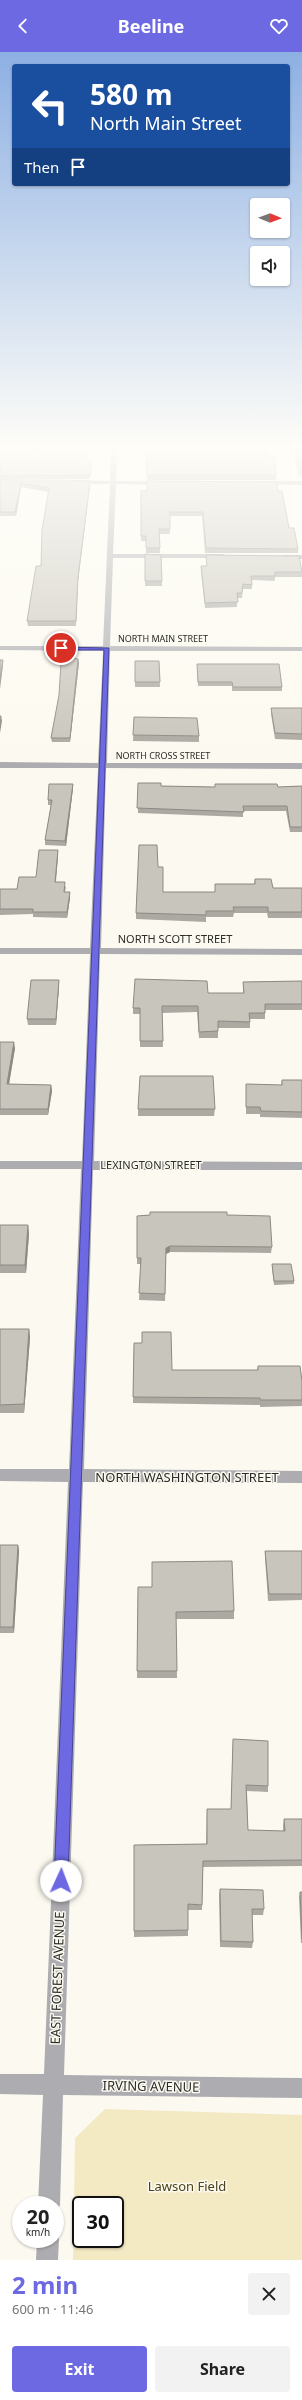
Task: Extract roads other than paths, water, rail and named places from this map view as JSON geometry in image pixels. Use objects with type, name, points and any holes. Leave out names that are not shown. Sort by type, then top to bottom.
[{"type":"street","name":"EAST FOREST AVENUE","points":[[49,2196],[110,550]]},
{"type":"street","points":[[110,556],[233,556]]},
{"type":"street","points":[[271,556],[302,557]]},
{"type":"street","name":"NORTH MAIN STREET","points":[[0,648],[302,649]]},
{"type":"street","name":"NORTH CROSS STREET","points":[[0,765],[302,766]]},
{"type":"street","name":"NORTH SCOTT STREET","points":[[0,950],[302,952]]},
{"type":"street","name":"LEXINGTON STREET","points":[[0,1165],[302,1166]]},
{"type":"street","name":"NORTH WASHINGTON STREET","points":[[0,1475],[302,1477]]},
{"type":"street","name":"IRVING AVENUE","points":[[0,2084],[302,2088]]},
{"type":"street","points":[[47,2260],[48,2248]]},
{"type":"park label","name":"Lawson Field","points":[[187,2186]]}]
